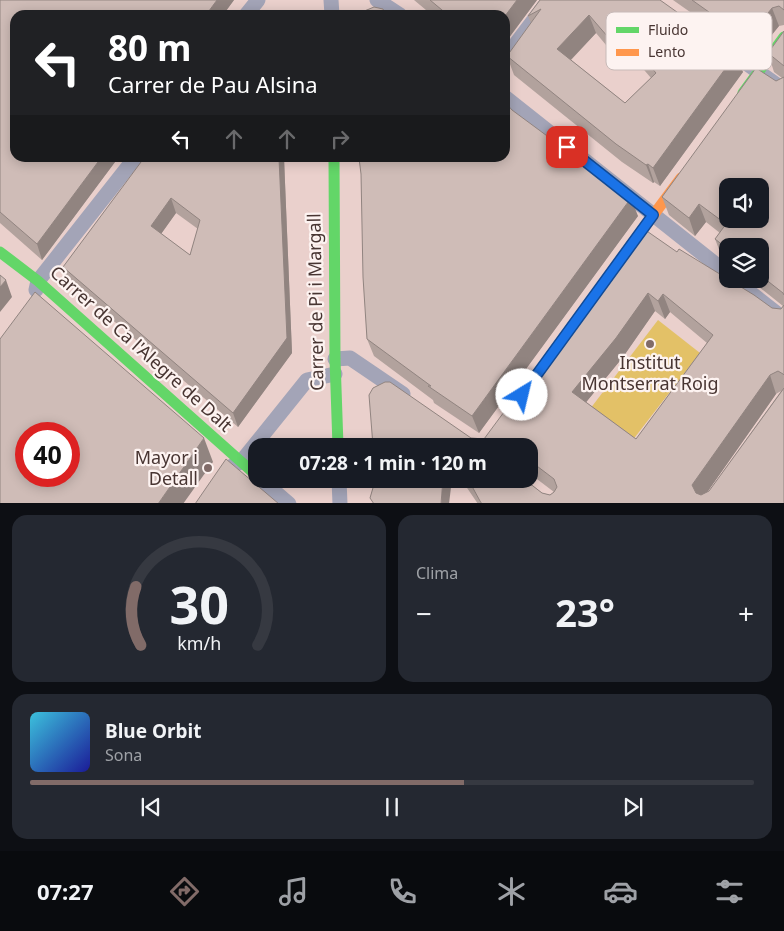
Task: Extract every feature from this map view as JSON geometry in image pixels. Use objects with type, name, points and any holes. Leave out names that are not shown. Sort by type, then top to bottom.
[{"type":"street","points":[[250,10],[258,0]]},
{"type":"street","points":[[377,0],[392,10]]},
{"type":"street","points":[[510,51],[549,0]]},
{"type":"street","points":[[772,54],[784,37]]},
{"type":"street","points":[[755,70],[784,90]]},
{"type":"street","points":[[733,106],[761,70]]},
{"type":"street","points":[[510,101],[719,267]]},
{"type":"street","points":[[32,304],[38,281],[132,162]]},
{"type":"street","name":"Carrer de Pi i Margall","points":[[334,162],[335,374],[338,438]]},
{"type":"street","points":[[621,260],[688,167]]},
{"type":"street","name":"Carrer de Ca l'Alegre de Dalt","points":[[0,252],[38,281],[245,458],[248,463]]},
{"type":"street","points":[[744,288],[784,319]]},
{"type":"street","points":[[335,359],[350,358],[413,400]]},
{"type":"street","points":[[224,473],[228,468],[245,458],[307,380],[335,374]]},
{"type":"street","points":[[270,488],[288,503]]},
{"type":"street","points":[[339,488],[340,503]]},
{"type":"shaded area","points":[[658,320],[700,353],[632,441],[590,409]]},
{"type":"building","points":[[0,0],[217,0],[210,10],[10,10],[10,162],[98,162],[37,244],[0,212]]},
{"type":"building","points":[[430,0],[517,0],[510,10],[442,10]]},
{"type":"building","points":[[540,0],[660,0],[677,12],[606,12],[606,35],[589,15],[557,49],[625,103],[656,73],[653,70],[724,70],[653,168],[616,144],[510,58],[510,52],[541,9],[528,16]]},
{"type":"building","points":[[692,0],[784,0],[784,10],[779,6],[772,8],[769,12],[709,12]]},
{"type":"building","points":[[374,7],[384,10],[367,10]]},
{"type":"building","points":[[784,31],[784,66],[772,56],[772,48]]},
{"type":"building","points":[[755,70],[759,70],[776,81],[784,77],[784,295],[769,282],[769,238],[719,238],[719,242],[715,239],[723,228],[769,228],[769,178],[719,178],[719,219],[699,204],[689,218],[662,197]]},
{"type":"building","points":[[510,108],[631,198],[472,416],[428,386],[431,386],[367,339],[363,277],[360,162],[510,162]]},
{"type":"building","points":[[141,162],[279,162],[287,338],[233,413],[63,267]],"holes":[[[171,198],[200,220],[190,255],[151,226]]]},
{"type":"building","points":[[641,227],[677,252],[679,249],[719,274],[719,288],[743,288],[772,308],[781,309],[784,305],[784,375],[778,371],[770,375],[692,485],[696,493],[701,495],[709,491],[784,388],[784,503],[481,503],[473,488],[536,488],[542,493],[550,495],[557,487],[554,479],[538,467],[538,438],[485,438]],"holes":[[[648,293],[658,301],[663,294],[713,335],[636,439],[572,392],[616,338]]]},
{"type":"building","points":[[0,275],[6,280],[0,287]]},
{"type":"building","points":[[35,292],[204,438],[159,503],[0,503],[0,339]]},
{"type":"building","points":[[385,382],[390,382],[471,438],[372,438],[369,395],[373,388]]},
{"type":"building","points":[[226,459],[248,478],[248,488],[260,488],[278,503],[196,503]]},
{"type":"building","points":[[373,488],[442,488],[441,503],[373,503],[370,498]]},
{"type":"traffic: fast","points":[[772,53],[784,37]]},
{"type":"traffic: fast","points":[[743,93],[760,70]]},
{"type":"traffic: fast","points":[[334,162],[335,359],[338,438]]},
{"type":"traffic: fast","points":[[0,252],[38,281],[248,468]]},
{"type":"traffic: slow","points":[[626,252],[681,178]]},
{"type":"place","name":"Institut Montserrat Roig","points":[[650,344]]},
{"type":"place","name":"Mayor i Detall","points":[[208,468]]},
{"type":"route","points":[[522,395],[653,215],[567,147]]}]
